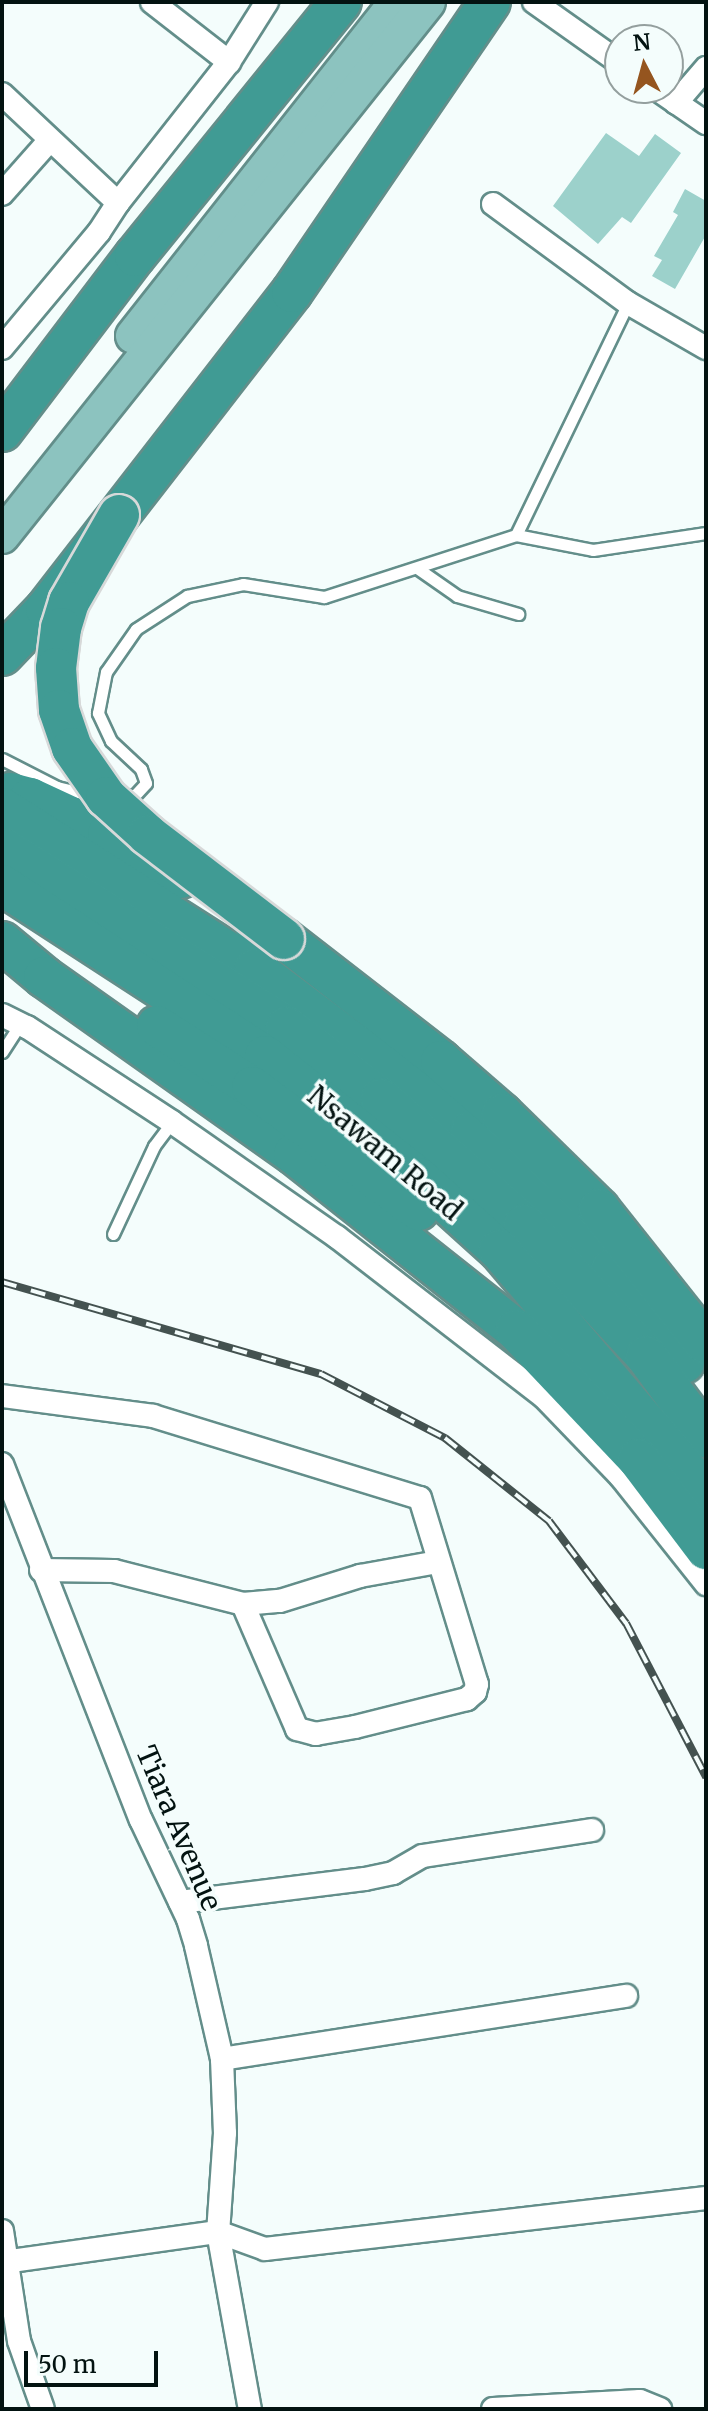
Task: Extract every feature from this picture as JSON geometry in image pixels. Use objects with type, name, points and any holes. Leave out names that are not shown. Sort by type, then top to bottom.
[{"type":"highway","points":[[2,431],[135,256],[341,2]]},
{"type":"highway","points":[[2,655],[46,609],[292,292],[490,2]]},
{"type":"highway","points":[[119,515],[69,602],[61,628],[56,668],[59,710],[72,748],[106,797],[148,835],[441,1061],[502,1114],[599,1209],[706,1344]]},
{"type":"highway","points":[[2,791],[30,798],[108,834],[284,939]]},
{"type":"highway","points":[[2,808],[255,969],[471,1131],[611,1269],[706,1391]]},
{"type":"highway","name":"Nsawam Road","points":[[2,848],[286,1027],[381,1099],[524,1225],[646,1356],[706,1437]]},
{"type":"highway","name":"Nsawam Road","points":[[2,885],[265,1056],[347,1118],[499,1250],[540,1301],[682,1460],[706,1493]]},
{"type":"highway","points":[[2,926],[252,1087],[540,1301]]},
{"type":"highway","points":[[2,942],[44,977],[294,1154],[516,1330],[638,1459],[706,1549]]},
{"type":"highway","points":[[2,960],[44,977]]},
{"type":"main road","points":[[2,536],[397,2]]},
{"type":"main road","points":[[2,503],[428,2]]},
{"type":"street","points":[[152,2],[229,62]]},
{"type":"street","points":[[2,348],[99,232],[118,203],[229,62],[267,2]]},
{"type":"street","points":[[534,2],[604,52]]},
{"type":"street","points":[[684,94],[706,68]]},
{"type":"street","points":[[2,94],[118,203]]},
{"type":"street","points":[[678,104],[706,123]]},
{"type":"street","points":[[2,194],[50,140]]},
{"type":"street","points":[[493,204],[628,303],[706,348]]},
{"type":"street","points":[[11,1019],[172,1122],[337,1237],[544,1397],[621,1477],[706,1584]]},
{"type":"street","points":[[2,1396],[153,1416],[420,1498],[427,1511],[438,1562],[477,1684],[475,1692],[467,1699],[355,1727],[316,1734],[297,1729],[243,1604]]},
{"type":"street","name":"Tiara Avenue","points":[[2,1464],[141,1820],[180,1902],[196,1946],[222,2059],[225,2133],[218,2232],[250,2409]]},
{"type":"street","points":[[41,1570],[114,1571],[243,1604],[280,1601],[360,1576],[438,1562]]},
{"type":"street","points":[[180,1902],[365,1879],[393,1873],[423,1856],[592,1830]]},
{"type":"street","points":[[222,2059],[626,1996]]},
{"type":"street","points":[[4,2262],[218,2232],[265,2249],[706,2198]]},
{"type":"street","points":[[2,2231],[11,2342],[43,2409]]},
{"type":"street","points":[[493,2409],[640,2401],[660,2409]]},
{"type":"lane","points":[[516,535],[628,303]]},
{"type":"lane","points":[[2,759],[57,787],[88,796],[135,795],[146,783],[141,769],[111,741],[98,713],[106,672],[136,629],[187,596],[243,584],[324,597],[417,568],[446,555],[516,535],[593,550],[706,533]]},
{"type":"lane","points":[[417,568],[457,596],[518,614]]},
{"type":"lane","points":[[2,1052],[11,1019]]},
{"type":"lane","points":[[113,1234],[154,1146],[172,1122]]},
{"type":"building","points":[[606,133],[639,156],[655,134],[681,153],[631,223],[622,217],[598,244],[553,206]]},
{"type":"building","points":[[685,189],[706,201],[706,235],[675,289],[652,276],[662,260],[654,256],[678,215],[673,212]]},
{"type":"railway","points":[[2,1282],[321,1374],[445,1438],[549,1521],[626,1623],[706,1777]]}]
